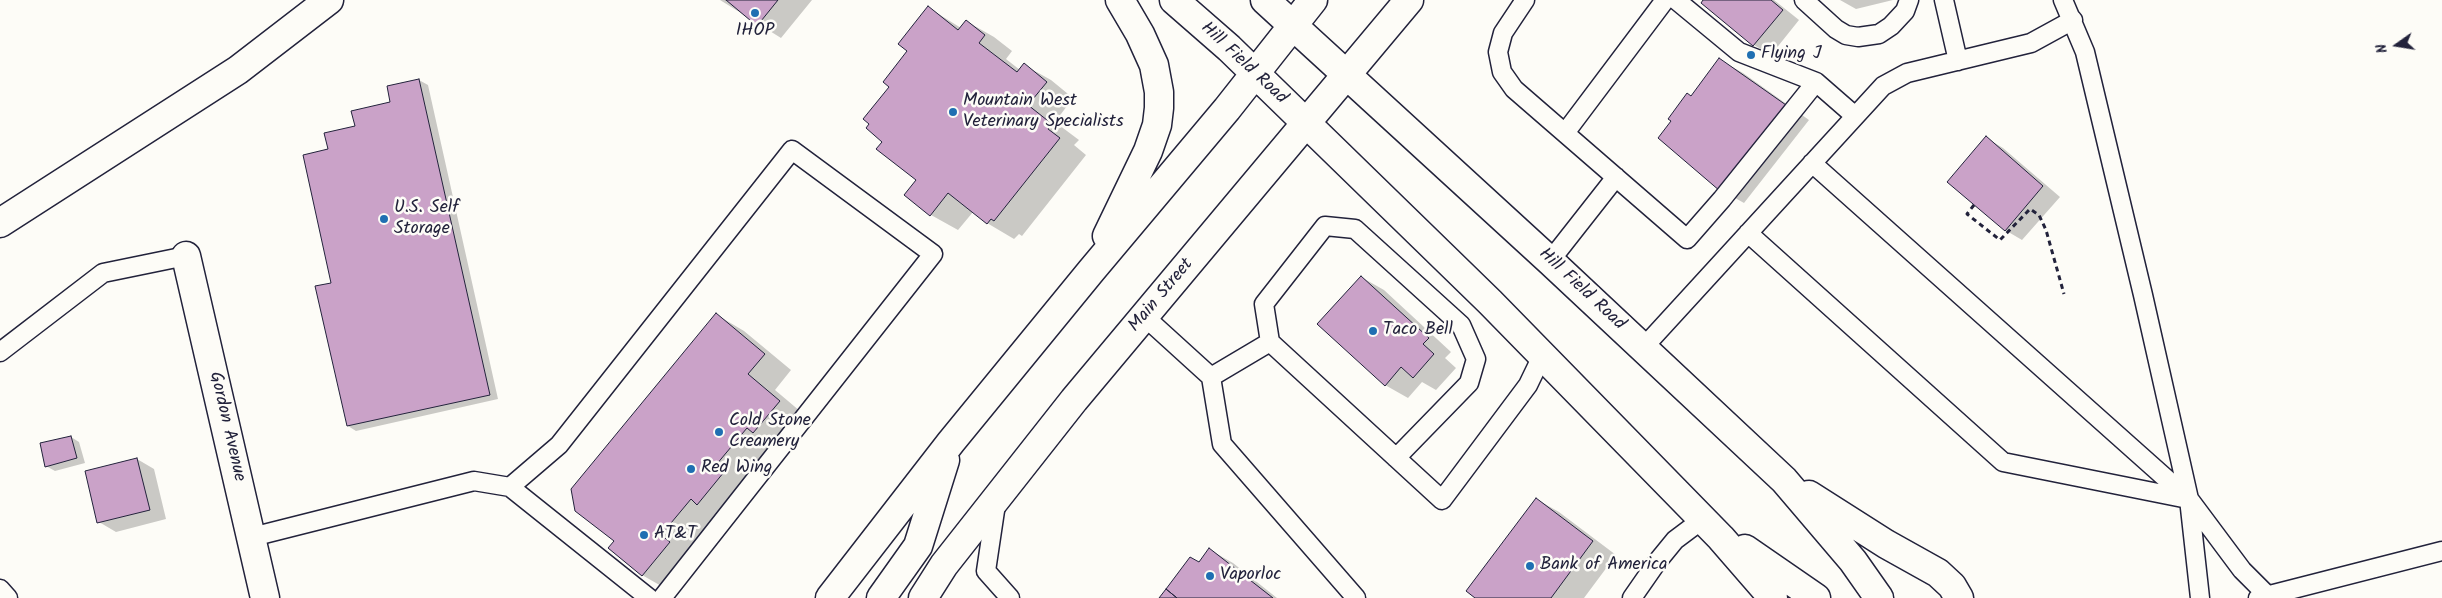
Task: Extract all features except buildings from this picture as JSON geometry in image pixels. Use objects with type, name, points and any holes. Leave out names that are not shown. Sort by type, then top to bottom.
[{"type":"main road","points":[[0,223],[238,70],[329,0]]},
{"type":"main road","points":[[1090,271],[1148,151],[1157,125],[1159,108],[1159,92],[1154,65],[1140,34],[1120,0]]},
{"type":"main road","name":"Hill Field Road","points":[[1174,0],[1229,48],[1542,356],[1702,519],[1773,598]]},
{"type":"main road","name":"Hill Field Road","points":[[1265,0],[1550,261],[1784,480],[1847,554],[1879,598]]},
{"type":"main road","points":[[830,598],[951,442],[1313,0]]},
{"type":"main road","name":"Main Street","points":[[923,598],[944,565],[997,496],[1409,0]]},
{"type":"main road","name":"Gordon Avenue","points":[[186,256],[265,598]]},
{"type":"main road","points":[[880,598],[918,546],[951,442]]},
{"type":"main road","points":[[1784,480],[1886,544],[1920,562],[1953,588]]},
{"type":"main road","points":[[1702,519],[1816,598]]},
{"type":"main road","points":[[932,598],[944,565]]},
{"type":"lane","points":[[1526,0],[1503,33],[1498,52],[1502,72],[1514,89],[1687,239],[1722,199],[1816,82]]},
{"type":"lane","points":[[1565,133],[1665,0]]},
{"type":"lane","points":[[1676,0],[1740,52],[1816,82],[1855,116]]},
{"type":"lane","points":[[1804,0],[1836,29],[1846,35],[1858,38],[1879,34],[1891,26],[1905,11],[1910,0]]},
{"type":"lane","points":[[1944,0],[1958,61]]},
{"type":"lane","points":[[2063,0],[2085,52],[2096,93],[2189,499],[2200,598]]},
{"type":"lane","points":[[1643,348],[1876,91],[1890,81],[1907,73],[2030,43],[2073,20]]},
{"type":"lane","points":[[510,487],[559,445],[792,150],[933,254],[662,598]]},
{"type":"lane","points":[[1812,162],[2189,499],[2262,597],[2442,550]]},
{"type":"lane","points":[[1550,261],[1616,177]]},
{"type":"lane","points":[[1396,458],[1469,383],[1476,359],[1461,325],[1355,228],[1325,226],[1264,304],[1270,342],[1396,458],[1442,500],[1528,385],[1542,356]]},
{"type":"lane","points":[[1748,234],[2003,462],[2189,499]]},
{"type":"lane","points":[[0,352],[103,273],[186,256]]},
{"type":"lane","points":[[1145,317],[1211,377],[1222,444],[1356,598]]},
{"type":"lane","points":[[1211,377],[1270,342]]},
{"type":"lane","points":[[252,537],[474,481],[510,487],[649,598]]},
{"type":"lane","points":[[997,496],[986,571],[1010,598]]},
{"type":"lane","points":[[1632,598],[1675,540],[1702,519]]},
{"type":"lane","points":[[1953,588],[1970,598]]},
{"type":"lane","points":[[0,589],[8,598]]},
{"type":"path","points":[[1974,205],[1967,214],[2000,240],[2030,209],[2038,215],[2046,230],[2064,294]]},
{"type":"place","name":"IHOP","points":[[755,13]]},
{"type":"place","name":"Flying J","points":[[1751,55]]},
{"type":"place","name":"Mountain West Veterinary Specialists","points":[[953,112]]},
{"type":"place","name":"U.S. Self Storage","points":[[384,219]]},
{"type":"place","name":"Taco Bell","points":[[1373,331]]},
{"type":"place","name":"Cold Stone Creamery","points":[[719,432]]},
{"type":"place","name":"Red Wing","points":[[691,469]]},
{"type":"place","name":"AT&T","points":[[644,535]]},
{"type":"place","name":"Bank of America","points":[[1530,566]]},
{"type":"place","name":"Vaporloc","points":[[1210,576]]}]
